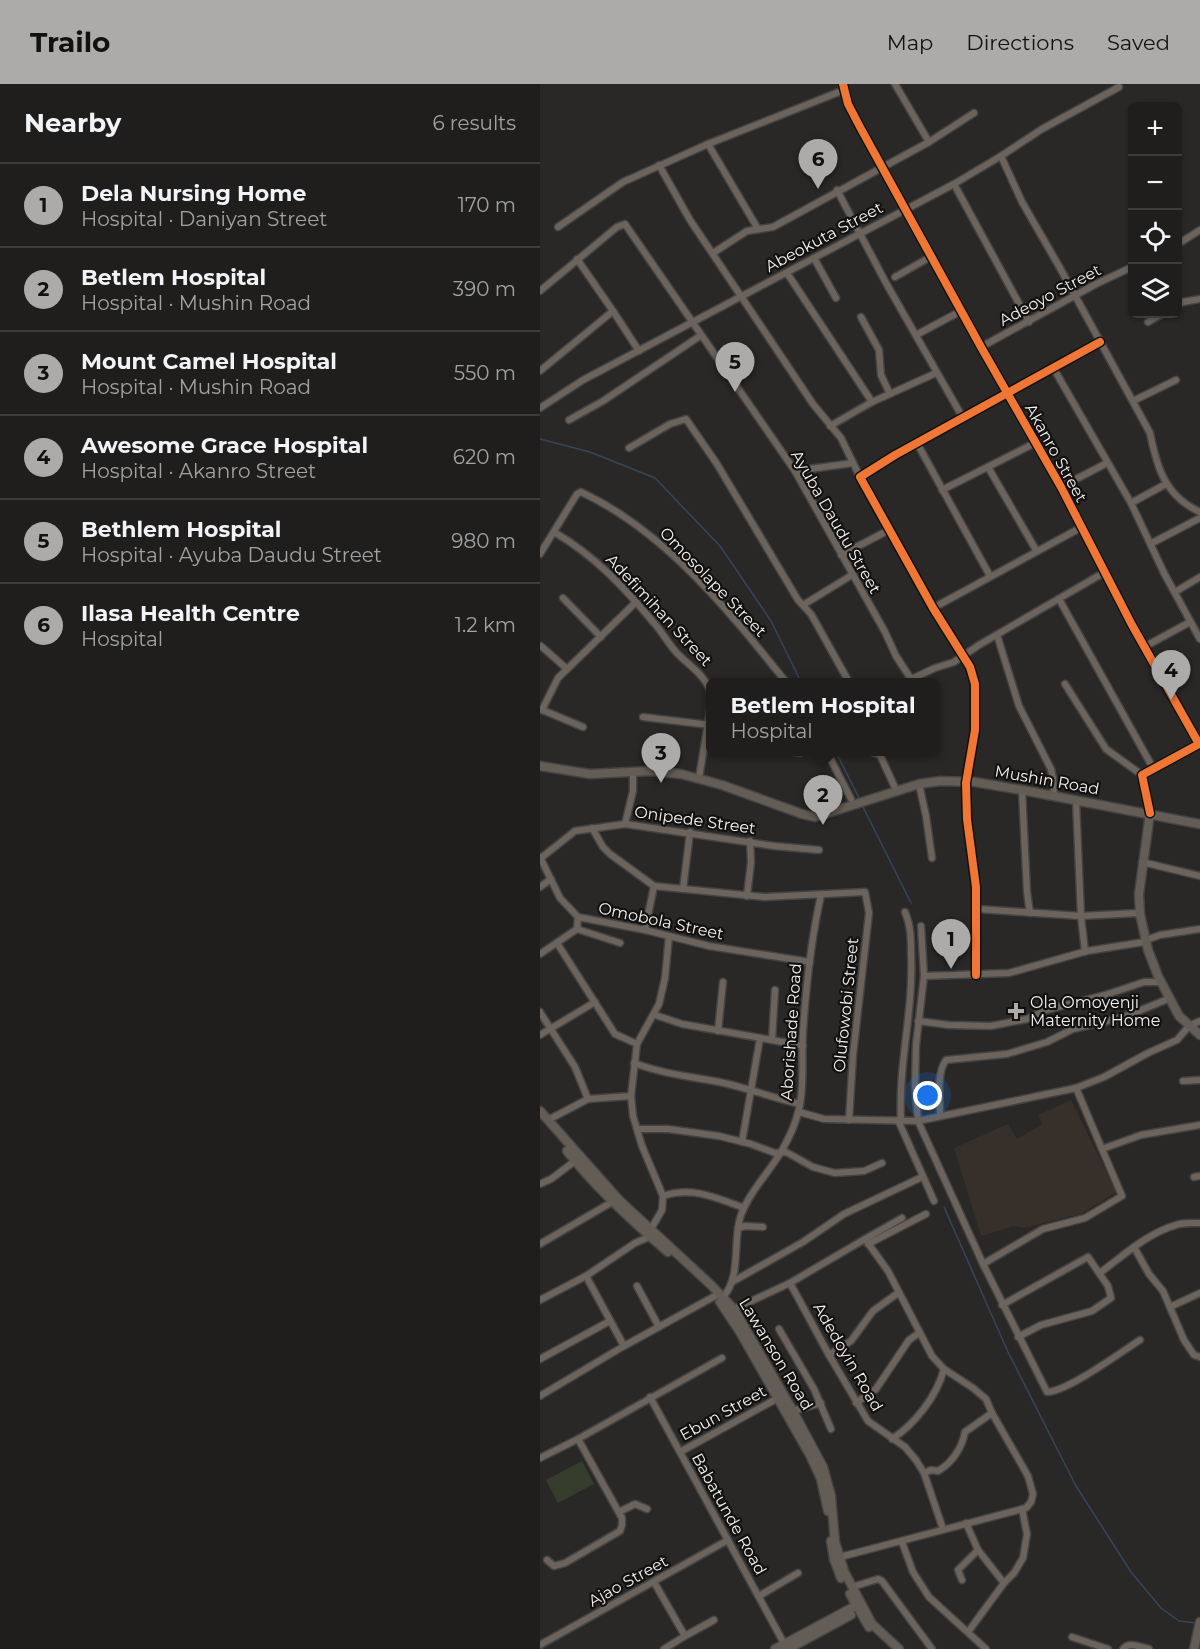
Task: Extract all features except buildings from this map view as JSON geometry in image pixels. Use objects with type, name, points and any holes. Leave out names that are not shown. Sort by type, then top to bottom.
[{"type":"main road","name":"Akanro Street","points":[[843,87],[848,104],[882,167],[1061,488],[1144,647],[1199,743],[1142,775]]},
{"type":"main road","name":"Mushin Road","points":[[540,766],[590,774],[665,772],[699,778],[815,817],[853,802],[869,800],[919,784],[940,781],[1022,790],[1200,824]]},
{"type":"main road","points":[[1142,775],[1150,816],[1143,862],[1140,906],[1145,941],[1158,976],[1179,1016],[1189,1028]]},
{"type":"main road","points":[[1150,816],[1146,820],[1142,843],[1137,892],[1138,914],[1159,981],[1168,999],[1179,1020],[1200,1036]]},
{"type":"main road","name":"Lawanson Road","points":[[540,1111],[575,1161],[612,1202],[650,1233]]},
{"type":"main road","name":"Lawanson Road","points":[[544,1119],[650,1233],[734,1310],[794,1411],[821,1479],[834,1559],[860,1606]]},
{"type":"main road","name":"Lawanson Road","points":[[719,1297],[826,1474],[836,1542],[844,1571],[860,1606]]},
{"type":"main road","points":[[776,1649],[786,1647],[860,1606]]},
{"type":"main road","points":[[860,1606],[874,1634],[890,1649]]},
{"type":"main road","points":[[860,1606],[876,1628],[899,1649]]},
{"type":"main road","points":[[1194,1649],[1199,1645],[1200,1622]]},
{"type":"street","points":[[895,84],[929,142]]},
{"type":"street","points":[[558,226],[623,182],[843,87]]},
{"type":"street","name":"Abeokuta Street","points":[[540,408],[583,380],[954,184],[1042,129],[1119,87]]},
{"type":"street","points":[[713,253],[747,231],[773,227],[837,190],[929,142],[974,113]]},
{"type":"street","points":[[708,144],[758,230]]},
{"type":"street","points":[[1001,156],[1022,202],[1150,433],[1155,457],[1166,484],[1182,500],[1200,512]]},
{"type":"street","points":[[659,165],[690,220],[813,404],[841,438],[889,530],[933,608],[970,667],[975,684],[975,730],[966,783],[967,819],[974,858],[977,909],[976,975]]},
{"type":"street","points":[[954,184],[1029,322]]},
{"type":"street","points":[[837,190],[936,373],[963,418]]},
{"type":"street","name":"Ayuba Daudu Street","points":[[577,259],[616,227],[624,224],[795,471],[907,678]]},
{"type":"street","points":[[1182,241],[1200,230]]},
{"type":"street","points":[[895,277],[932,256]]},
{"type":"street","points":[[814,258],[836,298]]},
{"type":"street","points":[[540,291],[577,259],[639,351]]},
{"type":"street","name":"Adeoyo Street","points":[[981,347],[1128,269]]},
{"type":"street","points":[[786,273],[872,402]]},
{"type":"street","points":[[1182,303],[1200,300]]},
{"type":"street","points":[[540,371],[613,311]]},
{"type":"street","points":[[916,335],[961,311]]},
{"type":"street","points":[[861,317],[879,350],[881,375],[890,394]]},
{"type":"street","points":[[1148,322],[1155,318]]},
{"type":"street","points":[[569,420],[603,401],[700,336]]},
{"type":"street","points":[[860,477],[1100,342]]},
{"type":"street","points":[[1054,369],[1131,504],[1200,639]]},
{"type":"street","points":[[830,426],[872,402],[936,373]]},
{"type":"street","points":[[1133,401],[1176,380]]},
{"type":"street","points":[[629,448],[670,424],[686,419],[717,464],[798,600],[811,614],[847,678]]},
{"type":"street","points":[[917,443],[990,576]]},
{"type":"street","points":[[942,490],[1035,443]]},
{"type":"street","points":[[795,471],[853,463]]},
{"type":"street","points":[[1061,488],[1107,463]]},
{"type":"street","points":[[988,467],[1036,550]]},
{"type":"street","points":[[1131,504],[1166,484]]},
{"type":"street","name":"Omosolape Street","points":[[555,532],[577,494],[581,492],[629,519],[660,543],[728,613],[783,678]]},
{"type":"street","points":[[1152,543],[1200,518]]},
{"type":"street","points":[[933,608],[1082,527]]},
{"type":"street","points":[[842,555],[889,530]]},
{"type":"street","points":[[540,554],[555,532]]},
{"type":"street","name":"Adefimihan Street","points":[[555,532],[585,552],[610,574],[682,659],[706,681]]},
{"type":"street","points":[[914,678],[954,662],[1105,572]]},
{"type":"street","points":[[803,605],[852,575]]},
{"type":"street","points":[[1174,592],[1200,577]]},
{"type":"street","points":[[563,598],[601,638]]},
{"type":"street","points":[[1059,599],[1153,768]]},
{"type":"street","points":[[583,727],[541,710],[558,678],[636,602]]},
{"type":"street","points":[[1144,647],[1190,622]]},
{"type":"street","points":[[997,635],[1019,706],[1051,769],[1054,796]]},
{"type":"street","points":[[541,646],[567,669]]},
{"type":"street","points":[[1065,684],[1091,729],[1106,749],[1142,775]]},
{"type":"street","points":[[643,717],[706,725]]},
{"type":"street","points":[[699,778],[706,744]]},
{"type":"street","points":[[829,756],[853,802]]},
{"type":"street","points":[[880,756],[897,792]]},
{"type":"street","points":[[625,824],[633,790],[633,772]]},
{"type":"street","points":[[919,784],[932,858]]},
{"type":"street","points":[[1022,790],[1030,913]]},
{"type":"street","points":[[1076,801],[1081,916],[1085,952]]},
{"type":"street","name":"Onipede Street","points":[[540,857],[575,831],[625,824],[774,846],[819,850]]},
{"type":"street","points":[[592,828],[610,854],[654,886],[747,896],[821,895]]},
{"type":"street","points":[[683,889],[690,832]]},
{"type":"street","points":[[747,896],[751,862],[750,841]]},
{"type":"street","name":"Omobola Street","points":[[540,857],[561,898],[578,917],[738,951],[810,962]]},
{"type":"street","points":[[1143,862],[1200,876]]},
{"type":"street","points":[[540,887],[551,879]]},
{"type":"street","points":[[645,930],[654,886]]},
{"type":"street","name":"Olufowobi Street","points":[[821,895],[865,892],[869,913],[849,1120]]},
{"type":"street","name":"Aborishade Road","points":[[719,1297],[729,1292],[732,1282],[738,1228],[744,1208],[782,1151],[799,1112],[805,997],[821,895]]},
{"type":"street","points":[[977,909],[1081,916],[1138,914]]},
{"type":"street","points":[[905,912],[910,928],[912,982],[900,1089],[899,1120],[934,1201]]},
{"type":"street","points":[[577,929],[578,917]]},
{"type":"street","points":[[921,926],[924,976],[918,1021],[915,1086],[918,1121],[1002,1305],[1046,1390],[1050,1393],[1097,1368],[1140,1340]]},
{"type":"street","points":[[540,954],[577,929]]},
{"type":"street","points":[[577,929],[620,943]]},
{"type":"street","points":[[924,976],[1009,973],[1085,952],[1145,941],[1160,935],[1200,929]]},
{"type":"street","points":[[540,1300],[586,1276],[650,1233],[662,1210],[663,1196],[642,1146],[633,1116],[631,1096],[638,1044],[660,1004],[669,936]]},
{"type":"street","points":[[557,943],[615,1034],[638,1044]]},
{"type":"street","points":[[918,1021],[949,1025],[991,1026],[1027,1018],[1046,1010],[1144,982],[1159,981]]},
{"type":"street","points":[[718,1030],[723,982]]},
{"type":"street","points":[[772,1040],[775,990]]},
{"type":"street","points":[[940,1116],[940,1083],[943,1064],[946,1060],[1006,1054],[1047,1042],[1073,1029],[1124,1017],[1168,999]]},
{"type":"street","points":[[540,1035],[595,1002]]},
{"type":"street","points":[[540,1012],[575,1067],[588,1099]]},
{"type":"street","points":[[655,1015],[668,1021],[804,1046]]},
{"type":"street","points":[[799,1112],[824,1119],[918,1121],[1076,1088],[1104,1077],[1177,1040],[1200,1021]]},
{"type":"street","points":[[742,1142],[760,1038]]},
{"type":"street","points":[[634,1063],[750,1089],[765,1096],[800,1104]]},
{"type":"street","points":[[1183,1082],[1200,1080]]},
{"type":"street","points":[[983,1264],[1042,1229],[1085,1218],[1122,1196],[1076,1088]]},
{"type":"street","points":[[544,1119],[588,1099],[631,1096]]},
{"type":"street","points":[[1102,1149],[1141,1135],[1200,1125]]},
{"type":"street","points":[[638,1129],[719,1136],[775,1153],[782,1151],[813,1167],[835,1173],[864,1171],[882,1163]]},
{"type":"street","points":[[540,1184],[551,1179],[575,1161]]},
{"type":"street","points":[[732,1282],[803,1242],[844,1214],[922,1177]]},
{"type":"street","points":[[663,1196],[680,1191],[700,1192],[744,1208]]},
{"type":"street","points":[[540,1244],[612,1202]]},
{"type":"street","points":[[734,1310],[926,1214]]},
{"type":"street","points":[[868,1243],[902,1218]]},
{"type":"street","points":[[1101,1272],[1134,1247],[1177,1225],[1200,1223]]},
{"type":"street","points":[[738,1228],[763,1227]]},
{"type":"street","points":[[840,1557],[1022,1509],[1029,1505],[1032,1498],[1028,1476],[986,1399],[944,1369],[932,1356],[888,1270],[868,1243]]},
{"type":"street","points":[[1134,1247],[1149,1274],[1163,1291],[1194,1355],[1200,1357]]},
{"type":"street","points":[[1002,1305],[1088,1257],[1101,1272],[1111,1298],[1092,1311],[1041,1325],[1018,1337]]},
{"type":"street","points":[[586,1276],[624,1346]]},
{"type":"street","name":"Adedoyin Road","points":[[790,1283],[868,1421],[904,1447],[916,1460],[924,1473],[943,1529]]},
{"type":"street","points":[[637,1286],[659,1327]]},
{"type":"street","points":[[829,1355],[851,1341],[873,1311],[898,1293]]},
{"type":"street","points":[[1170,1307],[1200,1293]]},
{"type":"street","points":[[540,1396],[624,1346],[719,1297]]},
{"type":"street","points":[[540,1359],[610,1321]]},
{"type":"street","points":[[780,1329],[821,1403],[831,1429]]},
{"type":"street","points":[[856,1403],[876,1389],[909,1340],[919,1334]]},
{"type":"street","points":[[541,1455],[578,1439],[722,1358]]},
{"type":"street","points":[[892,1439],[906,1430],[932,1396],[941,1383],[944,1369]]},
{"type":"street","name":"Babatunde Road","points":[[650,1397],[786,1647]]},
{"type":"street","name":"Ebun Street","points":[[680,1452],[778,1398]]},
{"type":"street","points":[[794,1411],[821,1403]]},
{"type":"street","points":[[924,1473],[932,1470],[938,1471],[944,1467],[963,1445],[965,1432],[992,1413]]},
{"type":"street","points":[[547,1560],[554,1566],[558,1566],[620,1531],[622,1521],[619,1512],[578,1439]]},
{"type":"street","points":[[619,1512],[635,1504],[647,1509]]},
{"type":"street","points":[[968,1632],[1023,1558],[1027,1534],[1022,1509]]},
{"type":"street","points":[[966,1523],[978,1550],[1004,1583]]},
{"type":"street","name":"Ajao Street","points":[[544,1646],[728,1540]]},
{"type":"street","points":[[902,1542],[921,1586],[941,1610],[986,1649]]},
{"type":"street","points":[[962,1580],[958,1570],[960,1566],[978,1550]]},
{"type":"street","points":[[759,1596],[798,1573]]},
{"type":"street","points":[[852,1587],[874,1579],[882,1581],[932,1649]]},
{"type":"street","points":[[654,1582],[685,1636]]},
{"type":"street","points":[[664,1649],[714,1620]]},
{"type":"street","points":[[1072,1636],[1108,1649]]},
{"type":"street","points":[[1123,1649],[1131,1644],[1149,1649]]},
{"type":"shaded area","points":[[1071,1100],[1116,1192],[1081,1214],[1024,1228],[1013,1226],[981,1236],[954,1148],[1008,1124],[1017,1139],[1042,1124],[1038,1115]]},
{"type":"green space","points":[[582,1461],[594,1484],[558,1503],[546,1480]]},
{"type":"waterway","points":[[540,439],[590,452],[655,478],[720,546],[771,621],[799,678]]},
{"type":"waterway","points":[[838,756],[860,800]]},
{"type":"waterway","points":[[862,805],[911,903]]},
{"type":"waterway","points":[[944,1207],[1008,1352],[1076,1486],[1131,1572],[1161,1608],[1179,1621],[1196,1623]]},
{"type":"cycle path","points":[[843,84],[848,104],[860,127],[1061,487],[1132,625],[1199,744],[1142,775],[1150,813]]},
{"type":"cycle path","points":[[976,975],[976,887],[967,819],[966,783],[975,730],[975,684],[970,667],[933,608],[860,477],[895,455],[1100,342]]},
{"type":"place","name":"Ilasa Health Centre","points":[[818,189]]},
{"type":"place","name":"Bethlem Hospital","points":[[735,392]]},
{"type":"place","name":"Awesome Grace Hospital","points":[[1171,700]]},
{"type":"place","name":"Mount Camel Hospital","points":[[661,783]]},
{"type":"place","name":"Betlem Hospital","points":[[823,825]]},
{"type":"place","name":"Dela Nursing Home","points":[[951,969]]},
{"type":"place","name":"Ola Omoyenji Maternity Home","points":[[1016,1011]]}]
